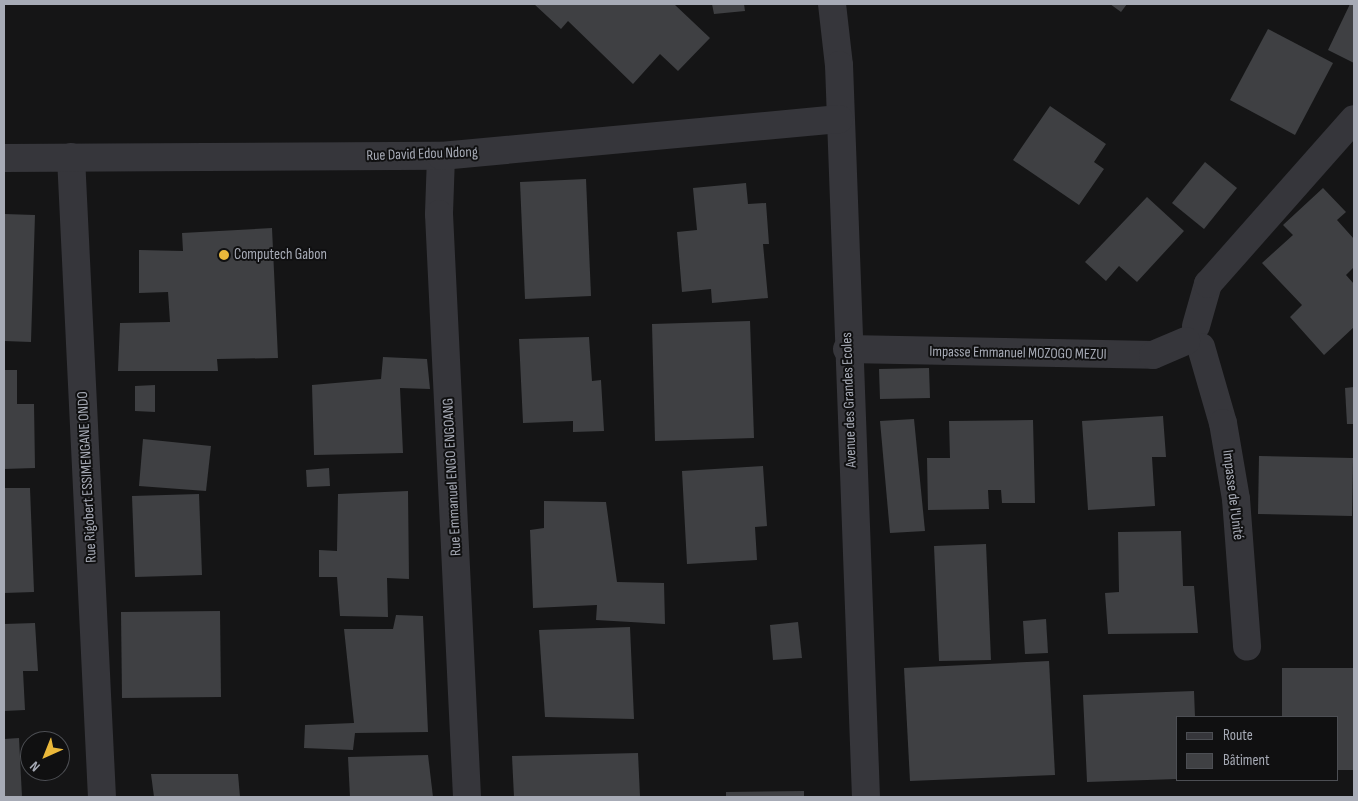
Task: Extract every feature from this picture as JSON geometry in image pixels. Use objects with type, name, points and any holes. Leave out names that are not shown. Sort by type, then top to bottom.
[{"type":"street","name":"Avenue des Grandes Ecoles","points":[[832,4],[839,65],[847,349],[866,797]]},
{"type":"street","name":"Rue David Edou Ndong","points":[[4,158],[441,156],[840,119]]},
{"type":"street","points":[[1194,338],[1208,284],[1354,120]]},
{"type":"street","name":"Rue Emmanuel ENGO ENGOANG","points":[[441,156],[439,214],[467,797]]},
{"type":"street","name":"Rue Rigobert ESSIMENGANE ONDO","points":[[71,157],[102,797]]},
{"type":"street","name":"Impasse Emmanuel MOZOGO MEZUI","points":[[847,349],[1154,355],[1194,338]]},
{"type":"street","name":"Impasse de l'Unité","points":[[1194,338],[1223,423],[1236,499],[1247,647]]},
{"type":"building","points":[[534,4],[674,4],[710,38],[678,71],[660,54],[633,84],[568,21],[561,29]]},
{"type":"building","points":[[712,4],[744,4],[745,11],[714,14]]},
{"type":"building","points":[[1110,4],[1127,4],[1121,12]]},
{"type":"building","points":[[1350,4],[1354,4],[1354,63],[1328,50]]},
{"type":"building","points":[[1268,29],[1333,63],[1295,135],[1230,100]]},
{"type":"building","points":[[1050,106],[1106,144],[1094,162],[1104,169],[1079,205],[1013,160]]},
{"type":"building","points":[[1205,162],[1237,188],[1204,229],[1172,203]]},
{"type":"building","points":[[586,179],[591,296],[525,299],[520,182]]},
{"type":"building","points":[[746,183],[748,204],[766,203],[769,244],[763,244],[768,298],[712,303],[711,289],[682,292],[677,232],[697,230],[693,188]]},
{"type":"building","points":[[1323,188],[1346,212],[1337,220],[1354,239],[1354,267],[1346,275],[1354,284],[1354,327],[1324,355],[1290,317],[1302,305],[1262,263],[1293,235],[1283,225]]},
{"type":"building","points":[[1147,197],[1184,231],[1137,282],[1119,266],[1106,281],[1085,262]]},
{"type":"building","points":[[4,214],[35,215],[31,342],[4,341]]},
{"type":"building","points":[[272,228],[278,358],[217,359],[218,371],[118,371],[120,323],[170,322],[168,292],[139,293],[139,250],[183,251],[182,233]]},
{"type":"building","points":[[750,321],[754,438],[655,441],[652,324]]},
{"type":"building","points":[[589,337],[592,381],[601,380],[604,431],[573,432],[573,421],[523,423],[519,339]]},
{"type":"building","points":[[383,357],[427,359],[430,389],[400,388],[403,453],[314,455],[312,385],[381,379]]},
{"type":"building","points":[[929,368],[930,398],[880,399],[879,369]]},
{"type":"building","points":[[4,370],[17,370],[17,404],[34,404],[35,468],[4,469]]},
{"type":"building","points":[[155,385],[155,412],[135,411],[135,386]]},
{"type":"building","points":[[1354,387],[1354,424],[1347,424],[1345,388]]},
{"type":"building","points":[[1163,416],[1166,457],[1152,457],[1155,506],[1088,510],[1082,421]]},
{"type":"building","points":[[914,419],[925,531],[890,533],[880,421]]},
{"type":"building","points":[[1033,420],[1035,503],[1002,503],[1001,490],[988,490],[989,509],[928,510],[927,458],[950,458],[949,421]]},
{"type":"building","points":[[143,439],[211,446],[206,491],[139,486]]},
{"type":"building","points":[[1259,456],[1353,458],[1352,516],[1258,514]]},
{"type":"building","points":[[763,466],[767,526],[755,527],[757,560],[687,564],[682,471]]},
{"type":"building","points":[[329,468],[330,486],[307,487],[306,470]]},
{"type":"building","points":[[4,488],[30,488],[34,592],[4,593]]},
{"type":"building","points":[[408,491],[409,579],[387,578],[388,617],[340,616],[337,577],[319,577],[319,550],[337,551],[338,494]]},
{"type":"building","points":[[199,494],[202,575],[135,577],[132,496]]},
{"type":"building","points":[[544,501],[606,502],[617,582],[664,583],[665,624],[596,620],[597,605],[533,608],[530,530],[544,528]]},
{"type":"building","points":[[1181,531],[1183,586],[1194,586],[1198,633],[1108,634],[1105,593],[1119,592],[1118,532]]},
{"type":"building","points":[[986,544],[991,660],[939,661],[934,546]]},
{"type":"building","points":[[220,611],[221,697],[122,698],[121,612]]},
{"type":"building","points":[[396,615],[423,616],[428,732],[355,733],[353,750],[304,748],[305,725],[354,723],[344,629],[393,629]]},
{"type":"building","points":[[1046,619],[1048,653],[1025,654],[1023,621]]},
{"type":"building","points":[[798,622],[802,658],[773,660],[770,625]]},
{"type":"building","points":[[35,623],[38,671],[23,671],[25,710],[4,711],[4,624]]},
{"type":"building","points":[[630,627],[634,719],[545,717],[539,630]]},
{"type":"building","points":[[1049,661],[1055,775],[910,781],[904,668]]},
{"type":"building","points":[[1282,668],[1354,668],[1354,770],[1338,770],[1338,716],[1282,716]]},
{"type":"building","points":[[1194,691],[1195,716],[1176,716],[1176,779],[1087,782],[1083,695]]},
{"type":"building","points":[[19,738],[22,797],[4,797],[4,739]]},
{"type":"building","points":[[638,753],[640,797],[514,797],[512,756]]},
{"type":"building","points":[[428,755],[433,797],[350,797],[348,757]]},
{"type":"building","points":[[151,774],[238,774],[240,797],[154,797]]},
{"type":"building","points":[[804,791],[804,797],[726,797],[726,792]]},
{"type":"place","name":"Computech Gabon","points":[[224,255]]}]
